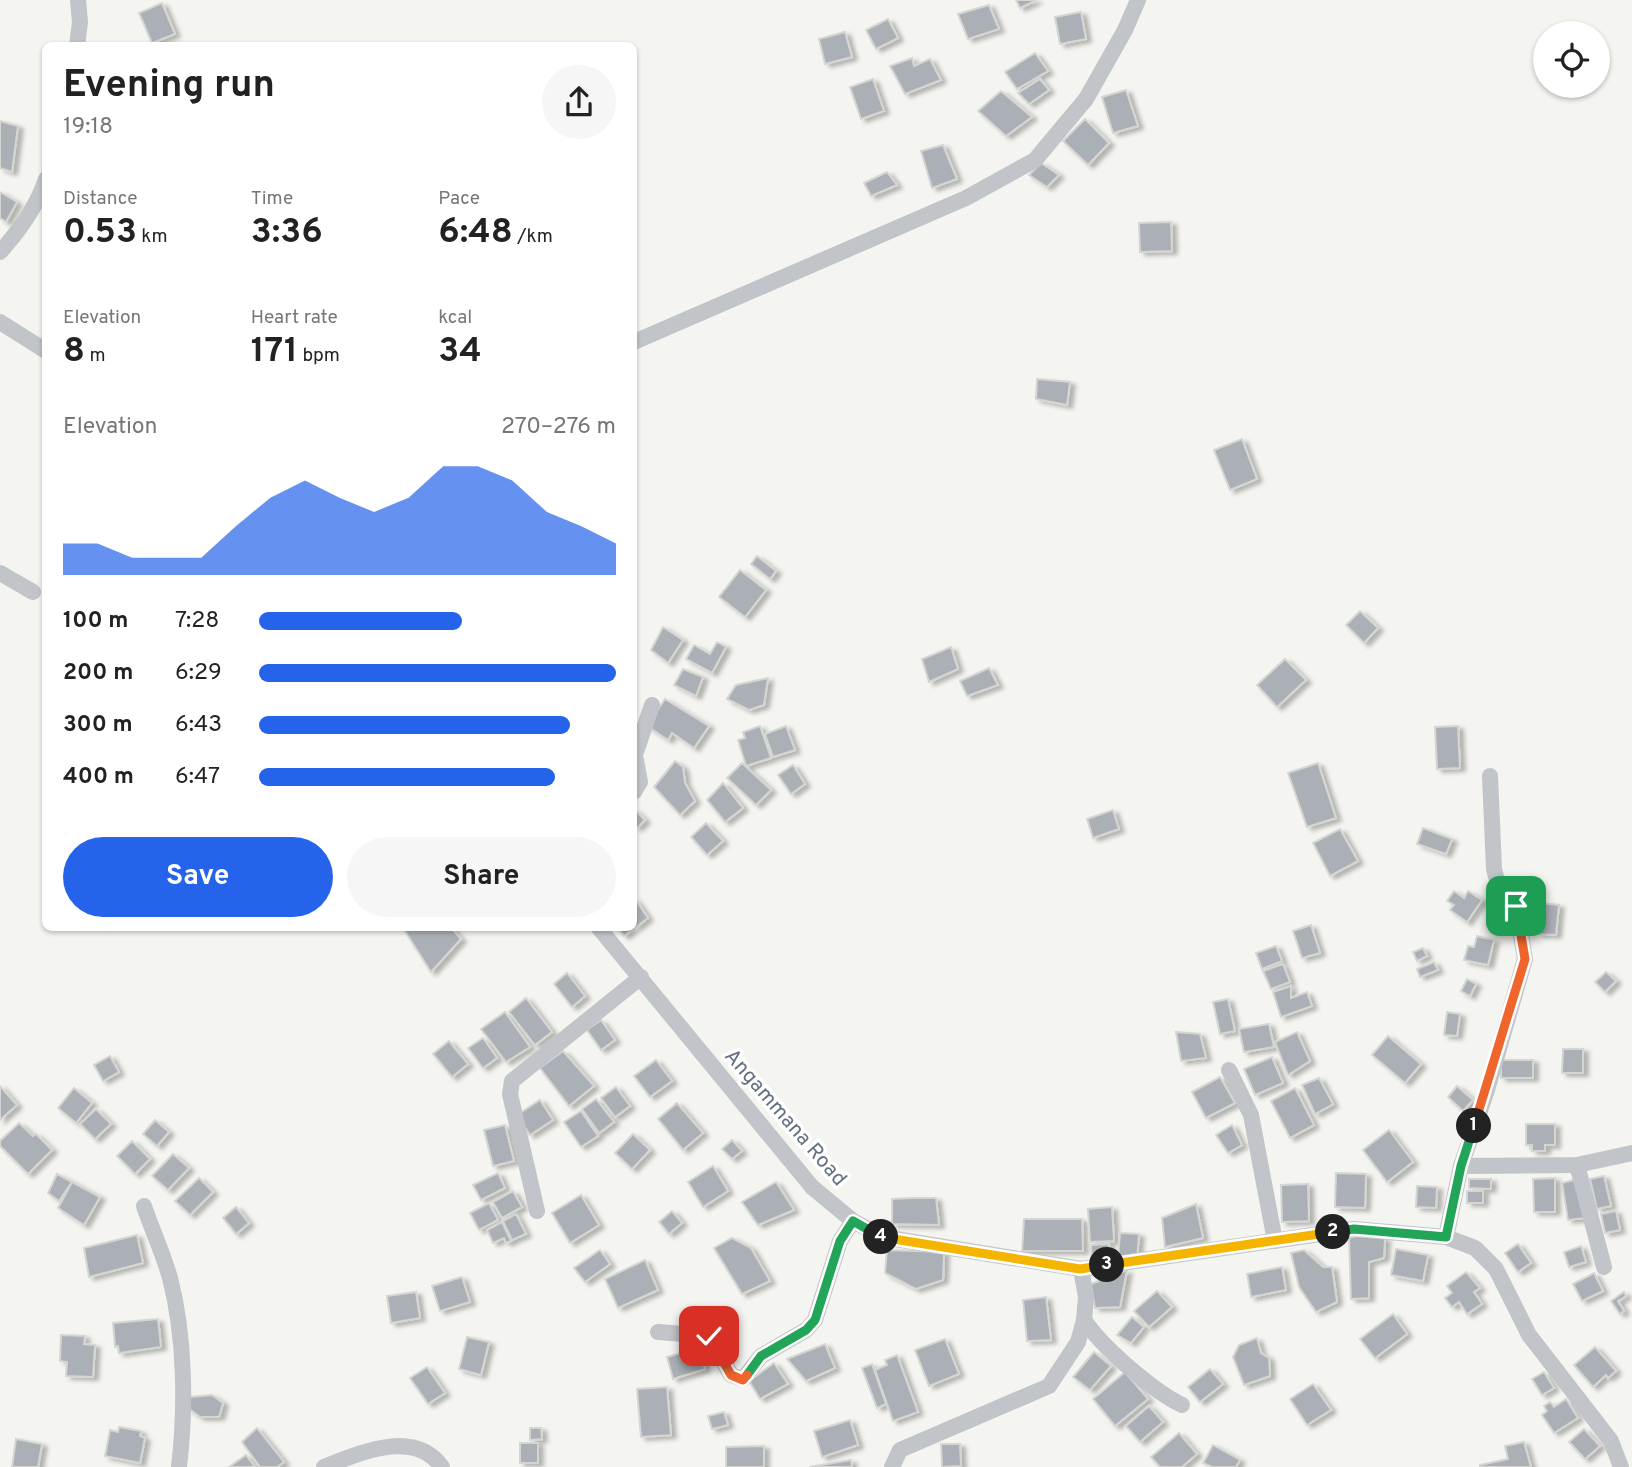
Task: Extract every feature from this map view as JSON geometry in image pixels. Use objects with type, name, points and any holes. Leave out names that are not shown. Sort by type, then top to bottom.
[{"type":"street","points":[[78,0],[80,22],[78,42]]},
{"type":"street","points":[[637,341],[966,198],[1035,160],[1086,99],[1125,30],[1138,0]]},
{"type":"street","points":[[0,252],[14,236],[42,190]]},
{"type":"street","points":[[0,321],[42,348]]},
{"type":"street","points":[[0,573],[33,592]]},
{"type":"street","points":[[637,749],[652,705]]},
{"type":"street","points":[[637,766],[640,782],[637,787]]},
{"type":"street","points":[[1446,1237],[1461,1166],[1487,1090],[1525,959],[1516,906],[1498,884],[1494,869],[1490,776]]},
{"type":"street","name":"Angammana Road","points":[[602,931],[812,1187],[853,1221],[883,1237],[1080,1269],[1354,1229],[1446,1237],[1475,1248],[1496,1269],[1528,1335],[1611,1441],[1621,1467]]},
{"type":"street","points":[[537,1211],[510,1094],[512,1081],[640,977]]},
{"type":"street","points":[[1229,1070],[1251,1115],[1275,1241]]},
{"type":"street","points":[[1461,1166],[1577,1165],[1632,1153]]},
{"type":"street","points":[[1577,1165],[1604,1267]]},
{"type":"street","points":[[144,1206],[170,1278],[179,1330],[184,1424],[179,1467]]},
{"type":"street","points":[[659,1332],[709,1336],[731,1375],[743,1380],[761,1356],[806,1330],[815,1320],[840,1241],[853,1221]]},
{"type":"street","points":[[892,1467],[900,1450],[1049,1385],[1078,1342],[1084,1320],[1086,1297],[1080,1269]]},
{"type":"street","points":[[1084,1320],[1094,1336],[1167,1397],[1182,1405]]},
{"type":"street","points":[[324,1467],[371,1449],[406,1446],[433,1455],[442,1467]]},
{"type":"building","points":[[1016,0],[1037,0],[1020,8]]},
{"type":"building","points":[[162,3],[175,34],[152,42],[139,13]]},
{"type":"building","points":[[989,5],[999,29],[968,39],[958,14]]},
{"type":"building","points":[[1081,12],[1086,39],[1060,44],[1055,17]]},
{"type":"building","points":[[888,19],[898,38],[876,49],[866,30]]},
{"type":"building","points":[[845,32],[852,57],[825,64],[819,39]]},
{"type":"building","points":[[1035,53],[1048,71],[1017,89],[1005,72]]},
{"type":"building","points":[[912,58],[914,66],[930,59],[941,80],[905,94],[890,66]]},
{"type":"building","points":[[873,79],[884,111],[861,119],[850,87]]},
{"type":"building","points":[[1040,79],[1049,90],[1029,104],[1018,93]]},
{"type":"building","points":[[1126,90],[1138,126],[1113,133],[1102,97]]},
{"type":"building","points":[[1001,91],[1032,117],[1006,136],[978,111]]},
{"type":"building","points":[[1085,119],[1109,143],[1088,165],[1063,141]]},
{"type":"building","points":[[0,121],[18,126],[12,172],[0,168]]},
{"type":"building","points":[[943,145],[957,179],[932,188],[921,151]]},
{"type":"building","points":[[1041,163],[1059,175],[1047,187],[1029,175]]},
{"type":"building","points":[[887,172],[897,185],[871,196],[864,183]]},
{"type":"building","points":[[0,192],[17,202],[6,222],[0,218]]},
{"type":"building","points":[[1171,222],[1172,251],[1140,252],[1139,223]]},
{"type":"building","points":[[1037,379],[1070,382],[1067,405],[1036,399]]},
{"type":"building","points":[[1242,439],[1257,479],[1230,490],[1214,450]]},
{"type":"building","points":[[757,556],[776,571],[770,579],[751,564]]},
{"type":"building","points":[[740,570],[766,590],[745,617],[719,597]]},
{"type":"building","points":[[1360,611],[1378,628],[1364,643],[1346,625]]},
{"type":"building","points":[[663,627],[683,640],[668,663],[651,650]]},
{"type":"building","points":[[717,642],[726,647],[712,673],[686,659],[694,645],[710,654]]},
{"type":"building","points":[[951,647],[958,669],[929,682],[922,659]]},
{"type":"building","points":[[1285,659],[1306,680],[1277,707],[1257,685]]},
{"type":"building","points":[[989,668],[998,685],[967,696],[960,681]]},
{"type":"building","points":[[683,669],[703,677],[696,696],[674,685]]},
{"type":"building","points":[[768,678],[764,705],[749,710],[727,699],[736,685]]},
{"type":"building","points":[[665,699],[709,726],[694,748],[672,733],[668,740],[647,726]]},
{"type":"building","points":[[760,726],[771,758],[746,766],[738,740],[745,738],[743,732]]},
{"type":"building","points":[[786,726],[795,750],[773,757],[765,734]]},
{"type":"building","points":[[1458,726],[1460,768],[1437,769],[1435,727]]},
{"type":"building","points":[[675,761],[683,767],[685,783],[695,801],[680,815],[654,787]]},
{"type":"building","points":[[742,763],[771,790],[756,805],[727,778]]},
{"type":"building","points":[[1318,763],[1336,818],[1307,827],[1288,773]]},
{"type":"building","points":[[793,765],[805,784],[791,794],[778,775]]},
{"type":"building","points":[[723,783],[743,808],[725,822],[707,800]]},
{"type":"building","points":[[1113,810],[1119,829],[1093,838],[1087,819]]},
{"type":"building","points":[[637,812],[645,820],[637,828]]},
{"type":"building","points":[[706,823],[723,841],[707,855],[691,837]]},
{"type":"building","points":[[1423,828],[1452,839],[1446,854],[1417,844]]},
{"type":"building","points":[[1340,829],[1358,861],[1330,876],[1313,843]]},
{"type":"building","points":[[1454,891],[1464,898],[1468,891],[1482,900],[1467,922],[1450,910],[1454,905],[1447,901]]},
{"type":"building","points":[[637,902],[648,918],[637,926]]},
{"type":"building","points":[[1540,903],[1559,905],[1556,935],[1538,934]]},
{"type":"building","points":[[1311,925],[1320,953],[1302,958],[1293,931]]},
{"type":"building","points":[[405,931],[454,931],[461,939],[431,972]]},
{"type":"building","points":[[1477,936],[1494,940],[1488,965],[1464,960],[1468,946],[1474,947]]},
{"type":"building","points":[[1276,946],[1282,961],[1262,969],[1256,953]]},
{"type":"building","points":[[1423,948],[1427,956],[1417,961],[1413,952]]},
{"type":"building","points":[[1434,962],[1438,970],[1420,977],[1417,969]]},
{"type":"building","points":[[1283,964],[1290,982],[1271,989],[1263,971]]},
{"type":"building","points":[[1606,972],[1616,981],[1605,992],[1595,982]]},
{"type":"building","points":[[567,973],[585,996],[572,1007],[554,984]]},
{"type":"building","points":[[1467,979],[1476,984],[1470,996],[1461,991]]},
{"type":"building","points":[[1291,986],[1291,998],[1307,992],[1312,1006],[1281,1017],[1273,992]]},
{"type":"building","points":[[526,998],[552,1032],[535,1045],[509,1012]]},
{"type":"building","points":[[1228,999],[1235,1031],[1220,1034],[1213,1002]]},
{"type":"building","points":[[505,1012],[530,1047],[506,1062],[481,1029]]},
{"type":"building","points":[[1447,1012],[1460,1014],[1457,1036],[1444,1035]]},
{"type":"building","points":[[601,1020],[615,1040],[601,1050],[587,1030]]},
{"type":"building","points":[[1269,1024],[1274,1047],[1244,1052],[1239,1029]]},
{"type":"building","points":[[1176,1032],[1200,1034],[1206,1058],[1181,1061]]},
{"type":"building","points":[[1297,1032],[1310,1061],[1288,1075],[1275,1042]]},
{"type":"building","points":[[1388,1036],[1421,1064],[1405,1083],[1372,1055]]},
{"type":"building","points":[[483,1038],[497,1058],[483,1068],[468,1048]]},
{"type":"building","points":[[449,1041],[468,1064],[452,1077],[433,1054]]},
{"type":"building","points":[[1563,1049],[1583,1049],[1583,1073],[1562,1073]]},
{"type":"building","points":[[563,1051],[594,1086],[569,1106],[540,1068]]},
{"type":"building","points":[[110,1056],[119,1072],[103,1081],[94,1065]]},
{"type":"building","points":[[1272,1057],[1283,1083],[1255,1095],[1244,1069]]},
{"type":"building","points":[[656,1060],[672,1081],[650,1097],[634,1076]]},
{"type":"building","points":[[1501,1060],[1533,1060],[1533,1078],[1501,1078]]},
{"type":"building","points":[[1220,1077],[1235,1103],[1206,1118],[1192,1092]]},
{"type":"building","points":[[1319,1078],[1333,1104],[1315,1114],[1302,1085]]},
{"type":"building","points":[[0,1086],[17,1105],[0,1120]]},
{"type":"building","points":[[1457,1086],[1473,1100],[1463,1111],[1448,1097]]},
{"type":"building","points":[[616,1087],[630,1106],[615,1117],[601,1098]]},
{"type":"building","points":[[74,1088],[92,1103],[76,1123],[58,1108]]},
{"type":"building","points":[[1295,1088],[1314,1125],[1290,1138],[1271,1101]]},
{"type":"building","points":[[596,1099],[614,1122],[599,1133],[582,1109]]},
{"type":"building","points":[[540,1100],[553,1120],[530,1135],[517,1115]]},
{"type":"building","points":[[677,1103],[703,1133],[683,1150],[658,1119]]},
{"type":"building","points":[[96,1109],[111,1124],[95,1139],[80,1124]]},
{"type":"building","points":[[581,1111],[598,1136],[581,1147],[564,1122]]},
{"type":"building","points":[[155,1120],[169,1132],[157,1146],[143,1134]]},
{"type":"building","points":[[19,1123],[33,1136],[36,1134],[52,1150],[28,1174],[0,1146],[0,1141]]},
{"type":"building","points":[[1526,1124],[1555,1124],[1555,1145],[1545,1145],[1545,1151],[1532,1151],[1532,1145],[1526,1145]]},
{"type":"building","points":[[505,1125],[514,1161],[493,1166],[484,1130]]},
{"type":"building","points":[[1232,1125],[1242,1145],[1228,1153],[1216,1135]]},
{"type":"building","points":[[1389,1130],[1413,1162],[1387,1182],[1363,1150]]},
{"type":"building","points":[[633,1134],[650,1150],[632,1169],[615,1153]]},
{"type":"building","points":[[732,1140],[742,1151],[732,1159],[722,1149]]},
{"type":"building","points":[[132,1141],[150,1159],[135,1174],[117,1156]]},
{"type":"building","points":[[173,1154],[189,1168],[168,1190],[152,1176]]},
{"type":"building","points":[[713,1166],[728,1191],[703,1207],[688,1182]]},
{"type":"building","points":[[498,1173],[505,1188],[481,1200],[473,1185]]},
{"type":"building","points":[[1336,1173],[1366,1174],[1365,1208],[1335,1207]]},
{"type":"building","points":[[57,1174],[72,1182],[59,1201],[48,1193]]},
{"type":"building","points":[[1604,1176],[1611,1206],[1597,1209],[1590,1179]]},
{"type":"building","points":[[199,1178],[213,1192],[190,1215],[175,1201]]},
{"type":"building","points":[[1555,1178],[1555,1212],[1534,1212],[1533,1179]]},
{"type":"building","points":[[1469,1179],[1491,1179],[1491,1189],[1469,1188]]},
{"type":"building","points":[[1578,1179],[1585,1218],[1568,1220],[1562,1183]]},
{"type":"building","points":[[72,1182],[100,1197],[84,1225],[58,1208]]},
{"type":"building","points":[[776,1182],[794,1210],[758,1225],[742,1202]]},
{"type":"building","points":[[1308,1184],[1309,1221],[1282,1222],[1281,1185]]},
{"type":"building","points":[[1417,1186],[1437,1187],[1436,1208],[1416,1207]]},
{"type":"building","points":[[513,1191],[522,1207],[502,1218],[493,1202]]},
{"type":"building","points":[[1467,1191],[1483,1191],[1483,1203],[1467,1203]]},
{"type":"building","points":[[581,1195],[599,1225],[570,1243],[552,1213]]},
{"type":"building","points":[[936,1198],[939,1225],[892,1224],[892,1199]]},
{"type":"building","points":[[489,1203],[498,1220],[479,1230],[470,1213]]},
{"type":"building","points":[[1196,1204],[1203,1238],[1165,1247],[1162,1218]]},
{"type":"building","points":[[236,1207],[249,1223],[236,1234],[223,1218]]},
{"type":"building","points":[[1112,1207],[1114,1241],[1090,1242],[1088,1209]]},
{"type":"building","points":[[672,1211],[682,1223],[669,1234],[659,1222]]},
{"type":"building","points":[[1616,1211],[1620,1230],[1605,1233],[1601,1214]]},
{"type":"building","points":[[516,1214],[526,1234],[512,1240],[503,1221]]},
{"type":"building","points":[[1024,1219],[1082,1219],[1083,1251],[1022,1251]]},
{"type":"building","points":[[502,1222],[511,1241],[506,1243],[504,1238],[493,1243],[487,1230]]},
{"type":"building","points":[[1120,1233],[1139,1234],[1137,1260],[1118,1258]]},
{"type":"building","points":[[137,1235],[143,1263],[89,1277],[84,1248]]},
{"type":"building","points":[[732,1238],[751,1248],[770,1281],[742,1294],[714,1248]]},
{"type":"building","points":[[1349,1238],[1385,1238],[1384,1258],[1369,1262],[1369,1298],[1351,1299]]},
{"type":"building","points":[[1109,1244],[1111,1260],[1092,1261],[1091,1245]]},
{"type":"building","points":[[1518,1244],[1531,1263],[1518,1272],[1505,1253]]},
{"type":"building","points":[[1581,1246],[1586,1262],[1569,1267],[1564,1252]]},
{"type":"building","points":[[1396,1249],[1428,1255],[1423,1281],[1391,1275]]},
{"type":"building","points":[[600,1250],[610,1264],[585,1282],[574,1268]]},
{"type":"building","points":[[887,1250],[944,1252],[943,1280],[916,1289],[885,1273]]},
{"type":"building","points":[[1304,1250],[1323,1267],[1332,1267],[1337,1302],[1316,1312],[1299,1287],[1291,1253]]},
{"type":"building","points":[[645,1260],[658,1290],[618,1308],[605,1279]]},
{"type":"building","points":[[1282,1267],[1286,1290],[1251,1297],[1247,1274]]},
{"type":"building","points":[[1127,1270],[1120,1307],[1095,1308],[1091,1284]]},
{"type":"building","points":[[1466,1272],[1480,1288],[1474,1292],[1482,1304],[1467,1314],[1459,1302],[1452,1307],[1445,1298],[1452,1293],[1447,1286]]},
{"type":"building","points":[[1594,1273],[1603,1291],[1582,1301],[1573,1284]]},
{"type":"building","points":[[462,1277],[470,1302],[440,1311],[432,1286]]},
{"type":"building","points":[[1157,1291],[1172,1307],[1149,1327],[1134,1311]]},
{"type":"building","points":[[416,1292],[420,1318],[391,1323],[387,1296]]},
{"type":"building","points":[[1624,1292],[1626,1296],[1618,1301],[1624,1311],[1620,1314],[1611,1301]]},
{"type":"building","points":[[1046,1297],[1051,1340],[1027,1341],[1023,1300]]},
{"type":"building","points":[[1393,1314],[1407,1334],[1375,1358],[1360,1339]]},
{"type":"building","points":[[1132,1317],[1144,1327],[1131,1343],[1117,1335]]},
{"type":"building","points":[[158,1319],[161,1347],[119,1353],[118,1346],[115,1347],[113,1323]]},
{"type":"building","points":[[61,1335],[85,1336],[84,1344],[95,1345],[93,1377],[66,1376],[67,1362],[60,1361]]},
{"type":"building","points":[[467,1337],[489,1342],[481,1375],[459,1369]]},
{"type":"building","points":[[1257,1338],[1261,1353],[1269,1358],[1270,1376],[1244,1385],[1233,1357],[1239,1345]]},
{"type":"building","points":[[945,1339],[959,1374],[929,1386],[915,1350]]},
{"type":"building","points":[[825,1344],[835,1368],[806,1381],[787,1359]]},
{"type":"building","points":[[1595,1347],[1616,1371],[1608,1378],[1606,1375],[1593,1387],[1574,1365]]},
{"type":"building","points":[[699,1348],[705,1369],[673,1379],[667,1357]]},
{"type":"building","points":[[1094,1352],[1111,1366],[1090,1390],[1073,1377]]},
{"type":"building","points":[[897,1355],[918,1412],[893,1421],[875,1370],[887,1365],[885,1360]]},
{"type":"building","points":[[774,1363],[788,1384],[760,1399],[749,1381]]},
{"type":"building","points":[[872,1364],[886,1404],[877,1408],[862,1368]]},
{"type":"building","points":[[427,1367],[445,1393],[428,1404],[410,1378]]},
{"type":"building","points":[[1210,1369],[1223,1384],[1200,1402],[1188,1387]]},
{"type":"building","points":[[1125,1372],[1148,1399],[1115,1426],[1093,1399]]},
{"type":"building","points":[[1544,1372],[1554,1388],[1542,1395],[1532,1379]]},
{"type":"building","points":[[1313,1384],[1331,1410],[1307,1425],[1290,1399]]},
{"type":"building","points":[[667,1387],[671,1435],[641,1437],[637,1389]]},
{"type":"building","points":[[212,1395],[223,1403],[219,1417],[200,1417],[188,1408],[190,1397]]},
{"type":"building","points":[[1566,1399],[1578,1418],[1554,1433],[1542,1415],[1547,1411],[1544,1406],[1550,1402],[1554,1407]]},
{"type":"building","points":[[1149,1406],[1163,1422],[1140,1442],[1126,1426]]},
{"type":"building","points":[[724,1412],[728,1425],[712,1429],[708,1416]]},
{"type":"building","points":[[850,1420],[858,1445],[822,1457],[814,1431]]},
{"type":"building","points":[[119,1427],[141,1431],[140,1436],[145,1438],[140,1463],[105,1456],[110,1430],[118,1432]]},
{"type":"building","points":[[257,1428],[284,1462],[277,1467],[260,1467],[242,1442]]},
{"type":"building","points":[[530,1428],[541,1428],[542,1439],[530,1440]]},
{"type":"building","points":[[1584,1429],[1600,1446],[1585,1459],[1569,1442]]},
{"type":"building","points":[[1179,1433],[1197,1454],[1182,1467],[1160,1467],[1151,1457]]},
{"type":"building","points":[[16,1439],[42,1444],[38,1467],[12,1467]]},
{"type":"building","points":[[1524,1442],[1531,1467],[1480,1467],[1508,1459],[1505,1446]]},
{"type":"building","points":[[520,1443],[538,1443],[538,1463],[520,1463]]},
{"type":"building","points":[[941,1444],[960,1444],[961,1466],[942,1467]]},
{"type":"building","points":[[1213,1445],[1240,1460],[1236,1467],[1212,1467],[1203,1463]]},
{"type":"building","points":[[764,1446],[764,1467],[726,1467],[726,1447]]},
{"type":"building","points":[[246,1455],[255,1467],[229,1467]]},
{"type":"building","points":[[851,1460],[852,1467],[809,1467]]},
{"type":"route","points":[[709,1336],[731,1375],[743,1380],[761,1356],[806,1330],[815,1320],[840,1241],[853,1221],[883,1237],[1080,1269],[1354,1229],[1446,1237],[1461,1166],[1487,1090],[1525,959],[1516,906]]}]
